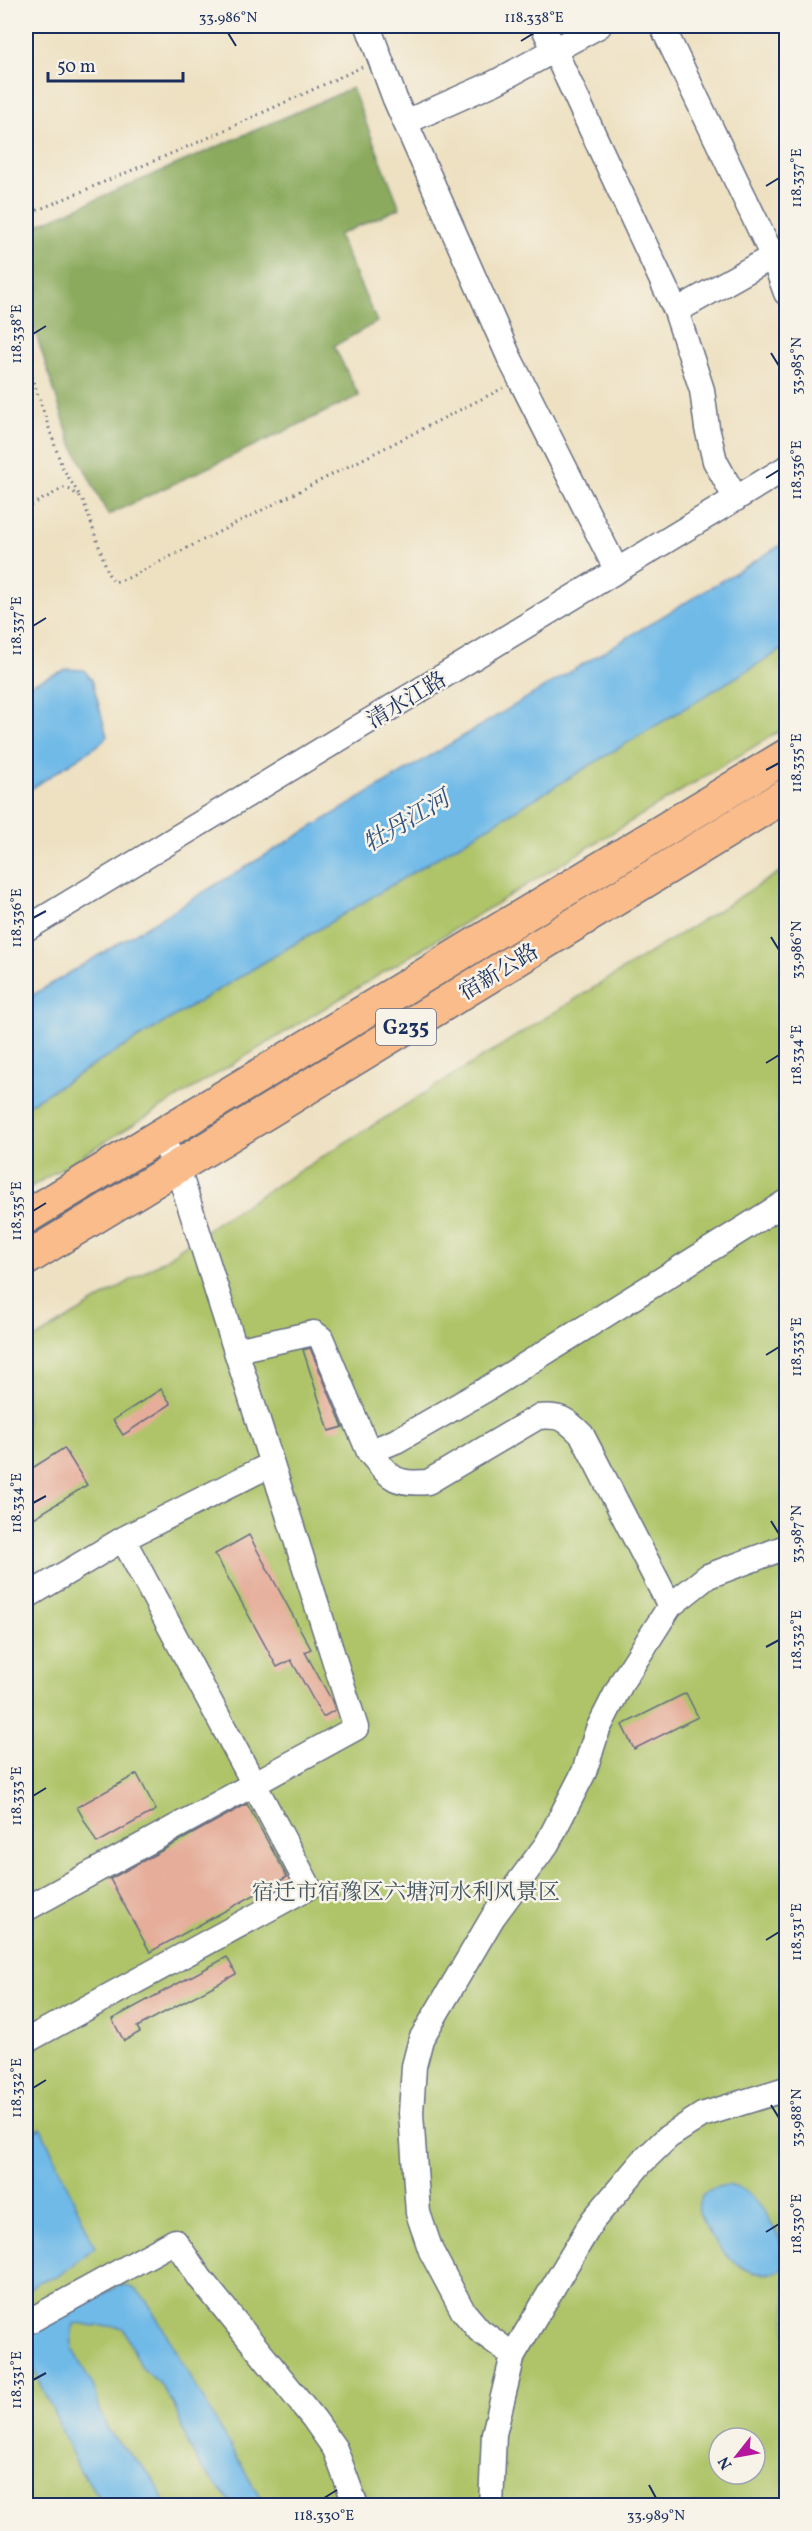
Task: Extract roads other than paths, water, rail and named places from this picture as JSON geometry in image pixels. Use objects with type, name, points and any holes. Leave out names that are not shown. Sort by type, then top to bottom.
[{"type":"highway","name":"宿新公路","points":[[26,1217],[786,756]]},
{"type":"highway","name":"宿新公路","points":[[26,1258],[786,795]]},
{"type":"street","points":[[368,26],[406,122],[521,380],[617,571]]},
{"type":"street","points":[[543,26],[676,311],[702,390],[706,428],[715,461],[736,499]]},
{"type":"street","points":[[406,122],[496,82],[599,26]]},
{"type":"street","points":[[662,26],[780,253],[786,293]]},
{"type":"street","points":[[676,311],[780,253]]},
{"type":"street","name":"清水江路","points":[[26,929],[786,468]]},
{"type":"street","points":[[26,1909],[356,1728],[177,1166],[159,1136]]},
{"type":"street","points":[[369,1452],[396,1441],[485,1390],[786,1202]]},
{"type":"street","points":[[236,1350],[314,1333],[321,1338],[369,1452],[391,1478],[411,1483],[428,1482],[538,1417],[554,1416],[567,1420],[582,1435],[670,1606]]},
{"type":"street","points":[[26,1597],[123,1539],[272,1464]]},
{"type":"street","points":[[26,2041],[309,1887],[123,1539]]},
{"type":"street","points":[[513,2355],[479,2330],[463,2311],[431,2251],[418,2213],[411,2113],[414,2066],[421,2039],[437,2008],[493,1917],[547,1844],[584,1772],[598,1729],[623,1680],[670,1606],[708,1576],[786,1547]]},
{"type":"street","points":[[491,2505],[494,2433],[513,2355],[593,2220],[648,2156],[668,2137],[702,2115],[786,2089]]},
{"type":"street","points":[[26,2323],[175,2241],[200,2278],[314,2419],[335,2449],[356,2505]]},
{"type":"water","name":"牡丹江河","points":[[786,542],[786,647],[26,1106],[26,999]]},
{"type":"water","points":[[67,669],[84,670],[92,680],[107,736],[100,744],[26,792],[26,686]]},
{"type":"water","points":[[41,2128],[95,2247],[57,2277],[38,2282],[26,2293],[26,2135]]},
{"type":"water","points":[[728,2185],[749,2194],[762,2208],[780,2239],[785,2260],[784,2268],[772,2273],[750,2271],[730,2259],[714,2241],[700,2216],[698,2208],[700,2200],[708,2191]]},
{"type":"water","points":[[120,2285],[137,2291],[150,2306],[264,2505],[233,2505],[201,2467],[190,2449],[173,2403],[159,2383],[142,2368],[123,2328],[116,2326],[74,2324],[72,2342],[74,2350],[94,2388],[108,2429],[150,2475],[161,2494],[164,2505],[105,2505],[79,2469],[26,2351],[26,2340],[31,2331]]},
{"type":"park label","name":"宿迁市宿豫区六塘河水利风景区","points":[[406,1891]]}]
